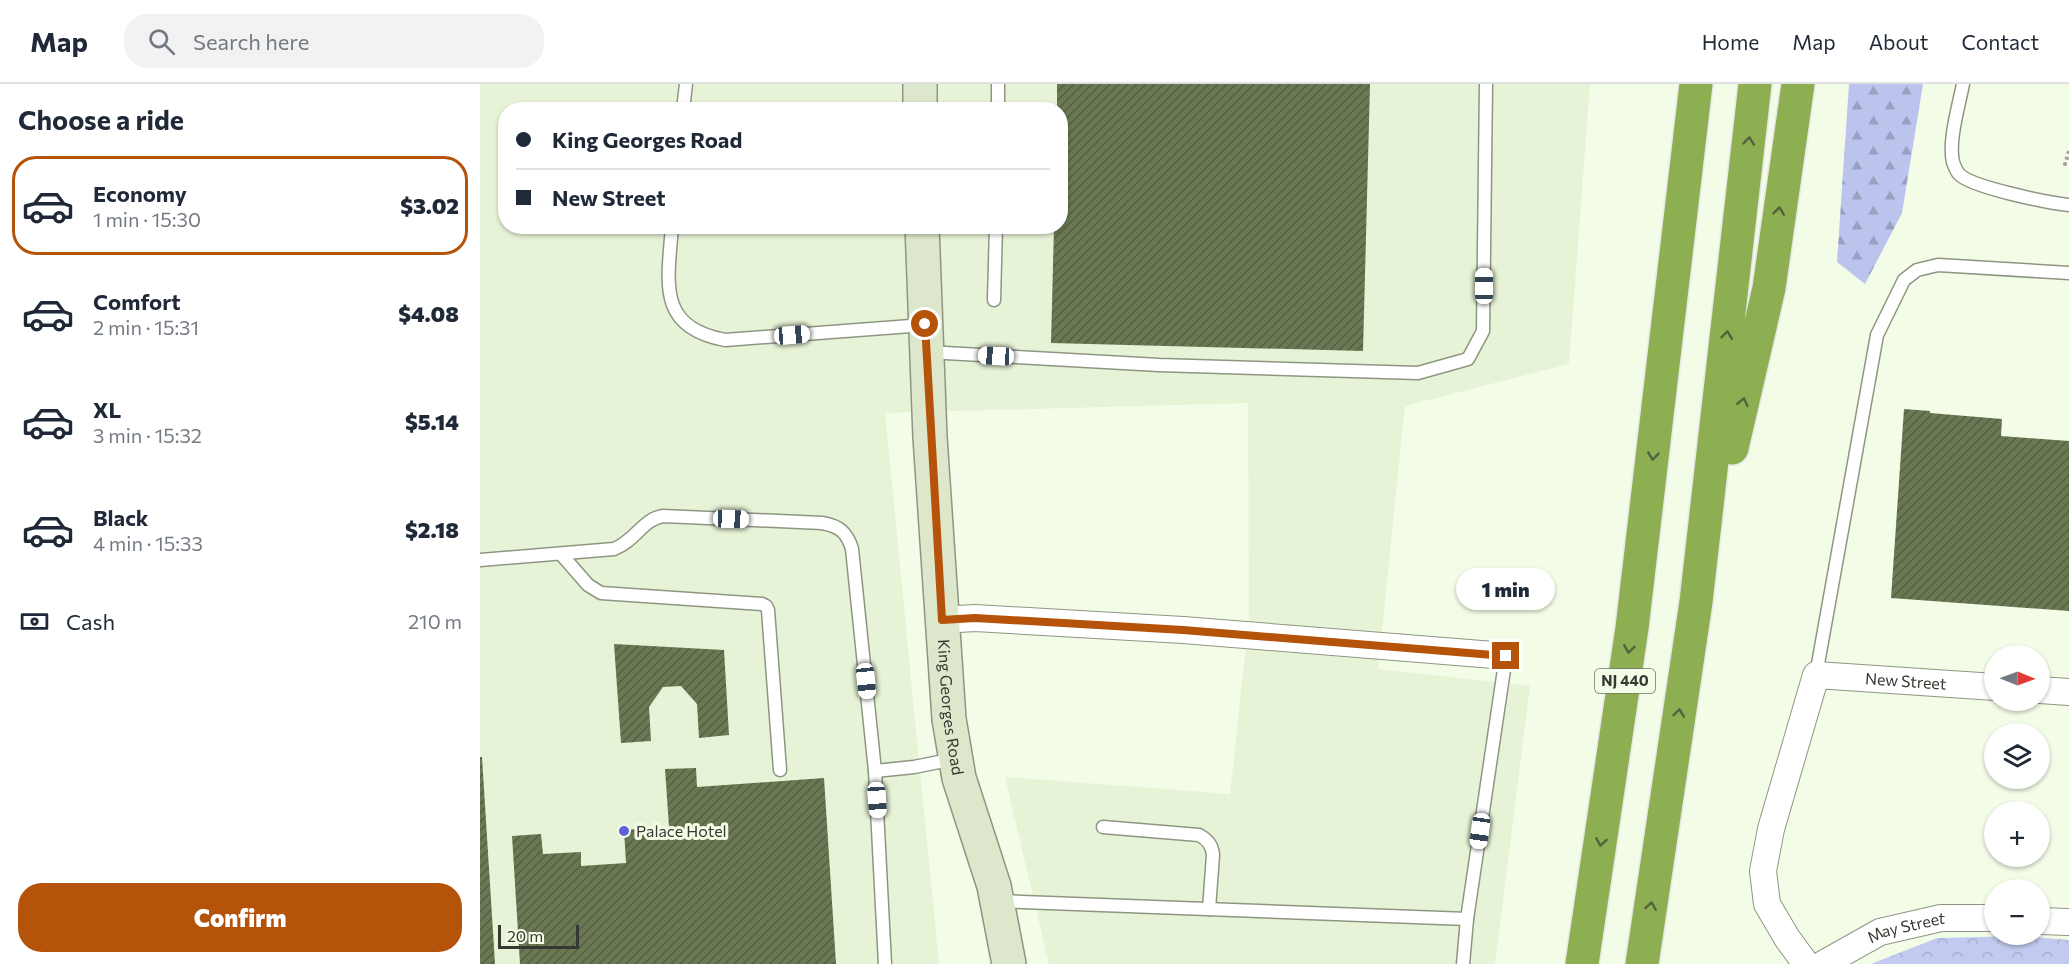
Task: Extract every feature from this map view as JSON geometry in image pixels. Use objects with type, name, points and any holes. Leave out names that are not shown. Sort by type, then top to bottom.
[{"type":"highway","points":[[1660,398],[1679,84]]},
{"type":"highway","name":"NJ 440","points":[[1582,964],[1632,628],[1695,84]]},
{"type":"highway","points":[[1642,964],[1696,602],[1755,84]]},
{"type":"highway","points":[[1696,602],[1769,288],[1798,84]]},
{"type":"street","points":[[920,84],[920,102]]},
{"type":"street","name":"King Georges Road","points":[[922,234],[926,338],[949,719],[954,759],[998,901],[1009,964]]},
{"type":"street","points":[[942,620],[975,618],[1183,630],[1506,656]]},
{"type":"street","points":[[1806,964],[1767,904],[1763,871],[1771,829],[1816,675]]},
{"type":"street","name":"New Street","points":[[1816,675],[1984,686]]},
{"type":"street","points":[[2050,691],[2069,692]]},
{"type":"street","name":"May Street","points":[[1822,964],[1880,932],[1941,918],[1984,918]]},
{"type":"street","points":[[2050,921],[2069,922]]},
{"type":"lane","points":[[684,102],[686,84]]},
{"type":"lane","points":[[998,84],[998,102]]},
{"type":"lane","points":[[672,234],[669,294],[677,316],[706,336],[725,340],[926,338],[1159,365],[1418,373],[1468,359],[1483,331],[1486,84]]},
{"type":"lane","points":[[1963,84],[1952,144],[1953,161],[1959,174],[1973,183],[2049,203],[2069,205]]},
{"type":"lane","points":[[994,300],[996,234]]},
{"type":"lane","points":[[1816,675],[1877,334],[1904,280],[1917,270],[1938,265],[2069,273]]},
{"type":"lane","points":[[480,560],[614,549],[630,541],[651,520],[663,516],[822,523],[838,527],[845,532],[852,549],[875,771],[885,964]]},
{"type":"lane","points":[[561,554],[588,585],[601,593],[766,606],[780,770]]},
{"type":"lane","points":[[1463,964],[1467,919],[1506,656]]},
{"type":"lane","points":[[875,771],[914,767],[954,759]]},
{"type":"lane","points":[[1103,827],[1199,835],[1207,840],[1212,847],[1213,855],[1209,909]]},
{"type":"lane","points":[[998,901],[1467,919]]},
{"type":"path","points":[[2069,151],[2065,164],[2069,164]]},
{"type":"shaded area","points":[[480,84],[1590,84],[1569,364],[1405,406],[1378,669],[1530,686],[1495,964],[1049,964],[1005,777],[1230,794],[1249,618],[1248,403],[885,413],[939,964],[480,964]]},
{"type":"green space","points":[[1849,84],[1923,84],[1902,213],[1865,284],[1837,262]]},
{"type":"green space","points":[[1984,937],[1984,945],[2050,945],[2050,938],[2069,940],[2069,964],[1871,964],[1937,938]]},
{"type":"building","points":[[1057,84],[1370,84],[1363,351],[1051,343],[1054,234],[1068,234],[1068,102],[1057,102]]},
{"type":"building","points":[[1904,409],[2002,419],[2001,436],[2069,441],[2069,611],[1891,598]]},
{"type":"building","points":[[614,644],[724,650],[729,735],[699,738],[697,704],[681,686],[663,687],[649,707],[651,741],[621,743]]},
{"type":"building","points":[[480,757],[482,757],[495,964],[480,964]]},
{"type":"building","points":[[696,768],[697,787],[824,778],[836,964],[520,964],[512,836],[541,834],[543,854],[581,852],[581,866],[626,863],[624,830],[669,827],[665,769]]},
{"type":"place","name":"Palace Hotel","points":[[624,831]]},
{"type":"route","points":[[925,324],[942,620],[975,618],[1183,630],[1506,656]]}]
